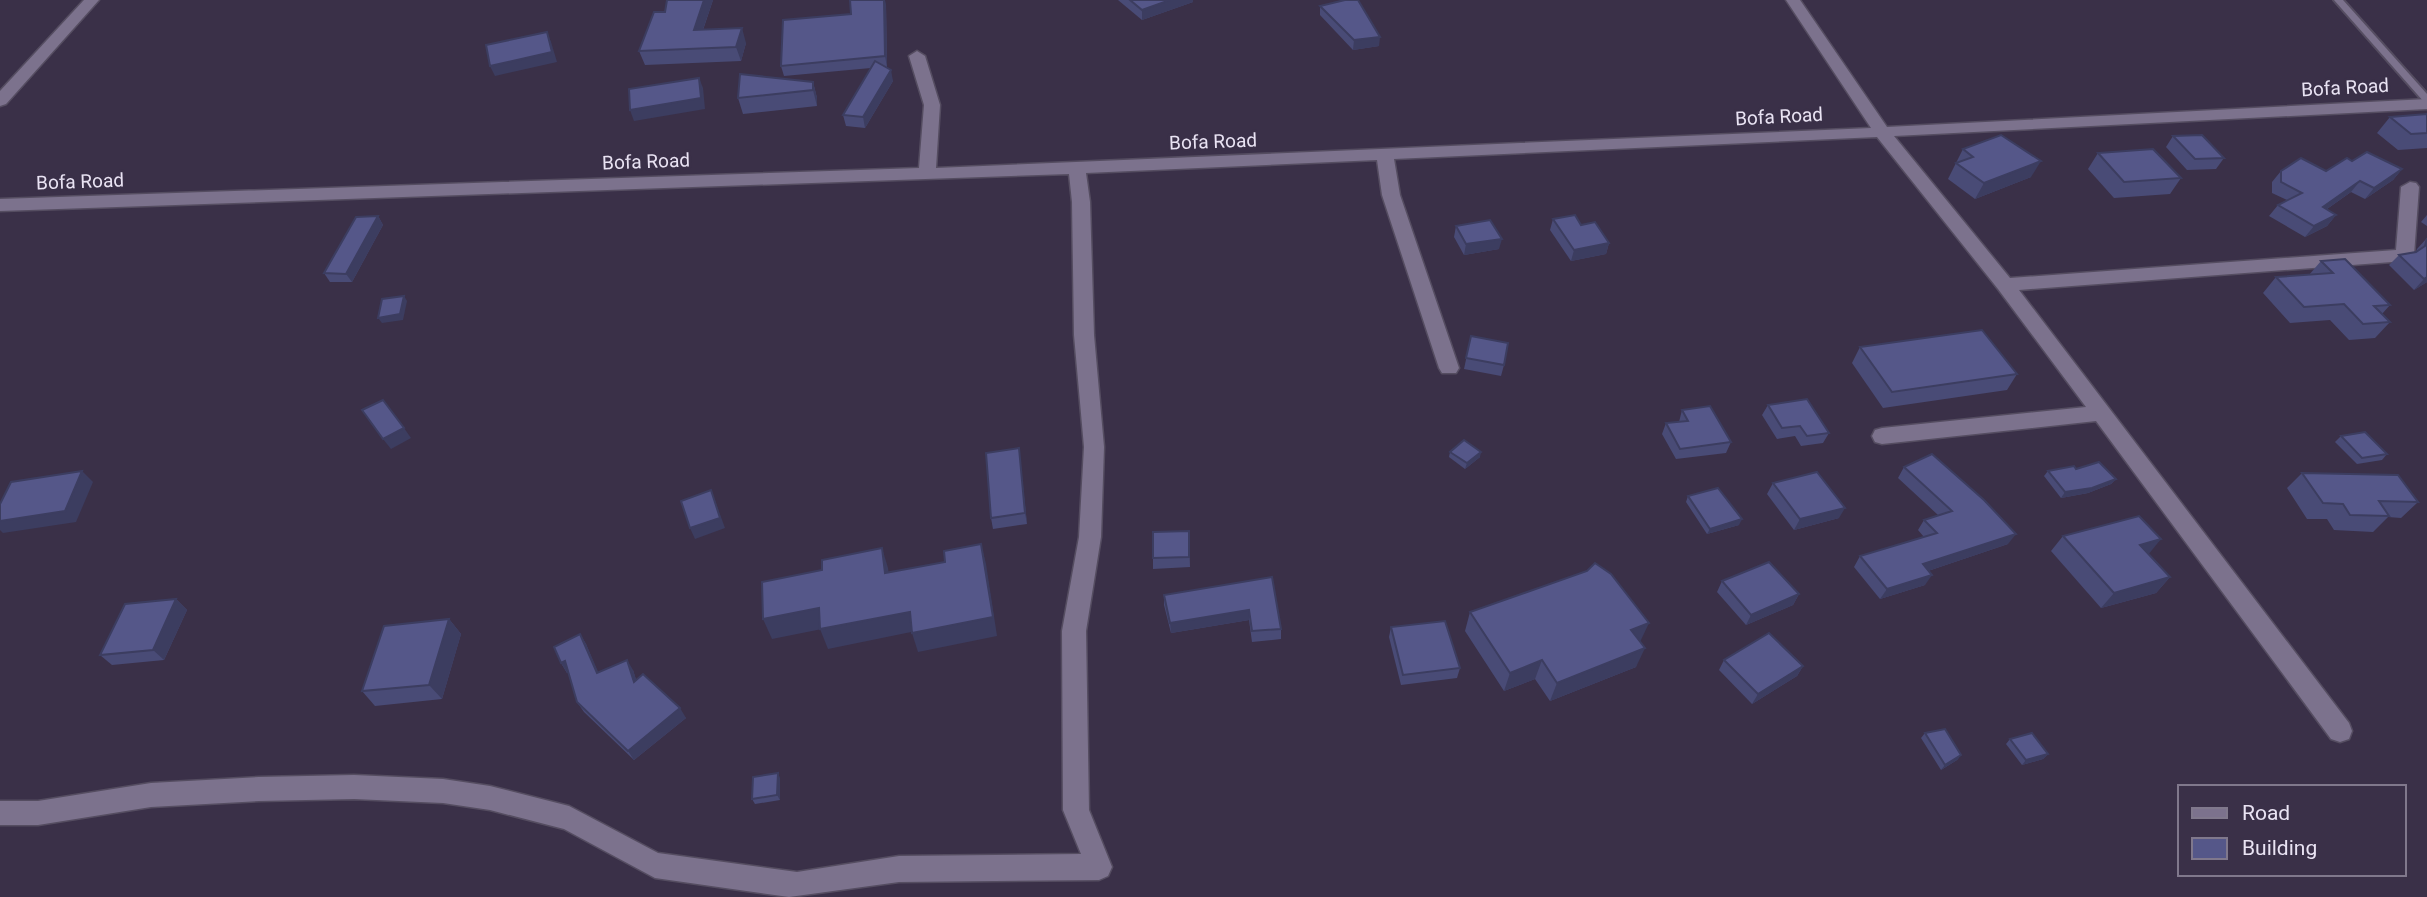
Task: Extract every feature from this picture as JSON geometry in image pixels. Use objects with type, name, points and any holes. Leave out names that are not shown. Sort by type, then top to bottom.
[{"type":"street","points":[[0,101],[92,0]]},
{"type":"street","points":[[1793,0],[1882,132],[2005,285],[2340,731]]},
{"type":"street","points":[[917,56],[932,105],[927,173]]},
{"type":"street","name":"Bofa Road","points":[[0,205],[927,173],[1385,154],[1882,132],[2427,102]]},
{"type":"street","points":[[1385,154],[1391,195],[1450,368]]},
{"type":"street","points":[[0,813],[38,813],[151,795],[354,787],[418,790],[490,798],[569,818],[655,865],[796,885],[899,869],[1099,867],[1076,810],[1074,631],[1090,537],[1094,447],[1084,335],[1081,202],[1077,167]]},
{"type":"street","points":[[2005,285],[2404,255],[2410,187]]},
{"type":"street","points":[[1882,436],[2102,413]]},
{"type":"lane","points":[[2337,0],[2427,102]]},
{"type":"building","points":[[667,0],[704,0],[694,30],[742,28],[736,47],[639,51],[654,12],[665,12]]},
{"type":"building","points":[[850,0],[884,0],[885,56],[781,66],[783,20],[851,14]]},
{"type":"building","points":[[1130,0],[1170,0],[1142,10]]},
{"type":"building","points":[[1358,0],[1380,37],[1354,40],[1320,6]]},
{"type":"building","points":[[547,32],[552,52],[490,66],[486,45]]},
{"type":"building","points":[[875,61],[891,70],[863,117],[843,115]]},
{"type":"building","points":[[740,74],[813,82],[813,90],[738,98]]},
{"type":"building","points":[[699,78],[701,98],[630,110],[629,89]]},
{"type":"building","points":[[2427,114],[2427,133],[2411,134],[2390,117]]},
{"type":"building","points":[[2001,135],[2041,161],[1984,183],[1956,163],[1973,157],[1963,149]]},
{"type":"building","points":[[2202,135],[2224,158],[2195,159],[2173,136]]},
{"type":"building","points":[[2153,149],[2181,178],[2124,182],[2098,153]]},
{"type":"building","points":[[2367,152],[2402,169],[2374,188],[2360,181],[2323,207],[2336,215],[2314,226],[2278,205],[2302,193],[2281,182],[2281,171],[2301,158],[2326,171],[2347,158],[2352,161]]},
{"type":"building","points":[[1575,215],[1581,225],[1595,222],[1609,243],[1574,250],[1553,219]]},
{"type":"building","points":[[378,216],[346,274],[324,273],[356,217]]},
{"type":"building","points":[[1490,220],[1502,239],[1466,244],[1456,226]]},
{"type":"building","points":[[2427,238],[2427,277],[2424,279],[2399,255],[2416,252],[2425,246]]},
{"type":"building","points":[[2345,259],[2390,305],[2374,306],[2390,322],[2363,324],[2344,304],[2304,307],[2276,277],[2333,273],[2321,261]]},
{"type":"building","points":[[404,296],[400,314],[378,318],[382,299]]},
{"type":"building","points":[[1982,330],[2017,374],[1892,392],[1860,347]]},
{"type":"building","points":[[1471,336],[1508,343],[1504,365],[1466,358]]},
{"type":"building","points":[[1807,399],[1829,433],[1807,436],[1800,426],[1782,428],[1768,405]]},
{"type":"building","points":[[383,400],[404,428],[383,439],[362,410]]},
{"type":"building","points":[[1710,406],[1731,442],[1680,449],[1666,423],[1688,421],[1682,410]]},
{"type":"building","points":[[2365,432],[2387,454],[2362,458],[2341,436]]},
{"type":"building","points":[[1464,440],[1481,452],[1467,463],[1450,452]]},
{"type":"building","points":[[1019,448],[1025,513],[991,518],[986,453]]},
{"type":"building","points":[[1932,454],[1984,500],[2016,534],[1923,564],[1932,575],[1887,589],[1860,556],[1937,533],[1924,520],[1952,511],[1904,467]]},
{"type":"building","points":[[2099,462],[2116,479],[2092,488],[2065,492],[2048,471],[2074,466],[2076,469]]},
{"type":"building","points":[[82,471],[65,511],[0,521],[0,504],[11,482]]},
{"type":"building","points":[[1817,472],[1845,508],[1800,519],[1773,483]]},
{"type":"building","points":[[2302,473],[2398,475],[2418,502],[2379,501],[2389,516],[2350,515],[2343,504],[2323,503]]},
{"type":"building","points":[[1718,488],[1742,519],[1710,529],[1688,496]]},
{"type":"building","points":[[711,490],[720,518],[690,528],[681,501]]},
{"type":"building","points":[[2139,516],[2161,539],[2140,545],[2170,577],[2114,593],[2063,536]]},
{"type":"building","points":[[1189,531],[1189,557],[1153,558],[1153,532]]},
{"type":"building","points":[[981,544],[993,617],[912,633],[910,612],[820,629],[819,608],[763,619],[762,582],[822,570],[822,560],[882,548],[885,573],[945,562],[944,551]]},
{"type":"building","points":[[1769,562],[1799,594],[1751,615],[1722,581]]},
{"type":"building","points":[[1595,563],[1611,574],[1649,623],[1631,630],[1645,648],[1557,683],[1542,660],[1510,673],[1470,612],[1587,571]]},
{"type":"building","points":[[1272,577],[1281,629],[1252,631],[1249,610],[1170,623],[1164,595]]},
{"type":"building","points":[[176,599],[153,650],[100,655],[125,604]]},
{"type":"building","points":[[449,619],[429,685],[362,691],[384,626]]},
{"type":"building","points":[[1445,621],[1460,668],[1403,675],[1391,627]]},
{"type":"building","points":[[1769,633],[1803,666],[1758,694],[1724,660]]},
{"type":"building","points":[[580,634],[597,673],[627,660],[634,682],[643,674],[680,708],[628,751],[577,702],[565,661],[561,663],[554,647]]},
{"type":"building","points":[[1945,729],[1961,755],[1945,765],[1925,733]]},
{"type":"building","points":[[2032,733],[2048,754],[2026,760],[2010,739]]},
{"type":"building","points":[[778,773],[777,795],[752,799],[753,777]]}]
